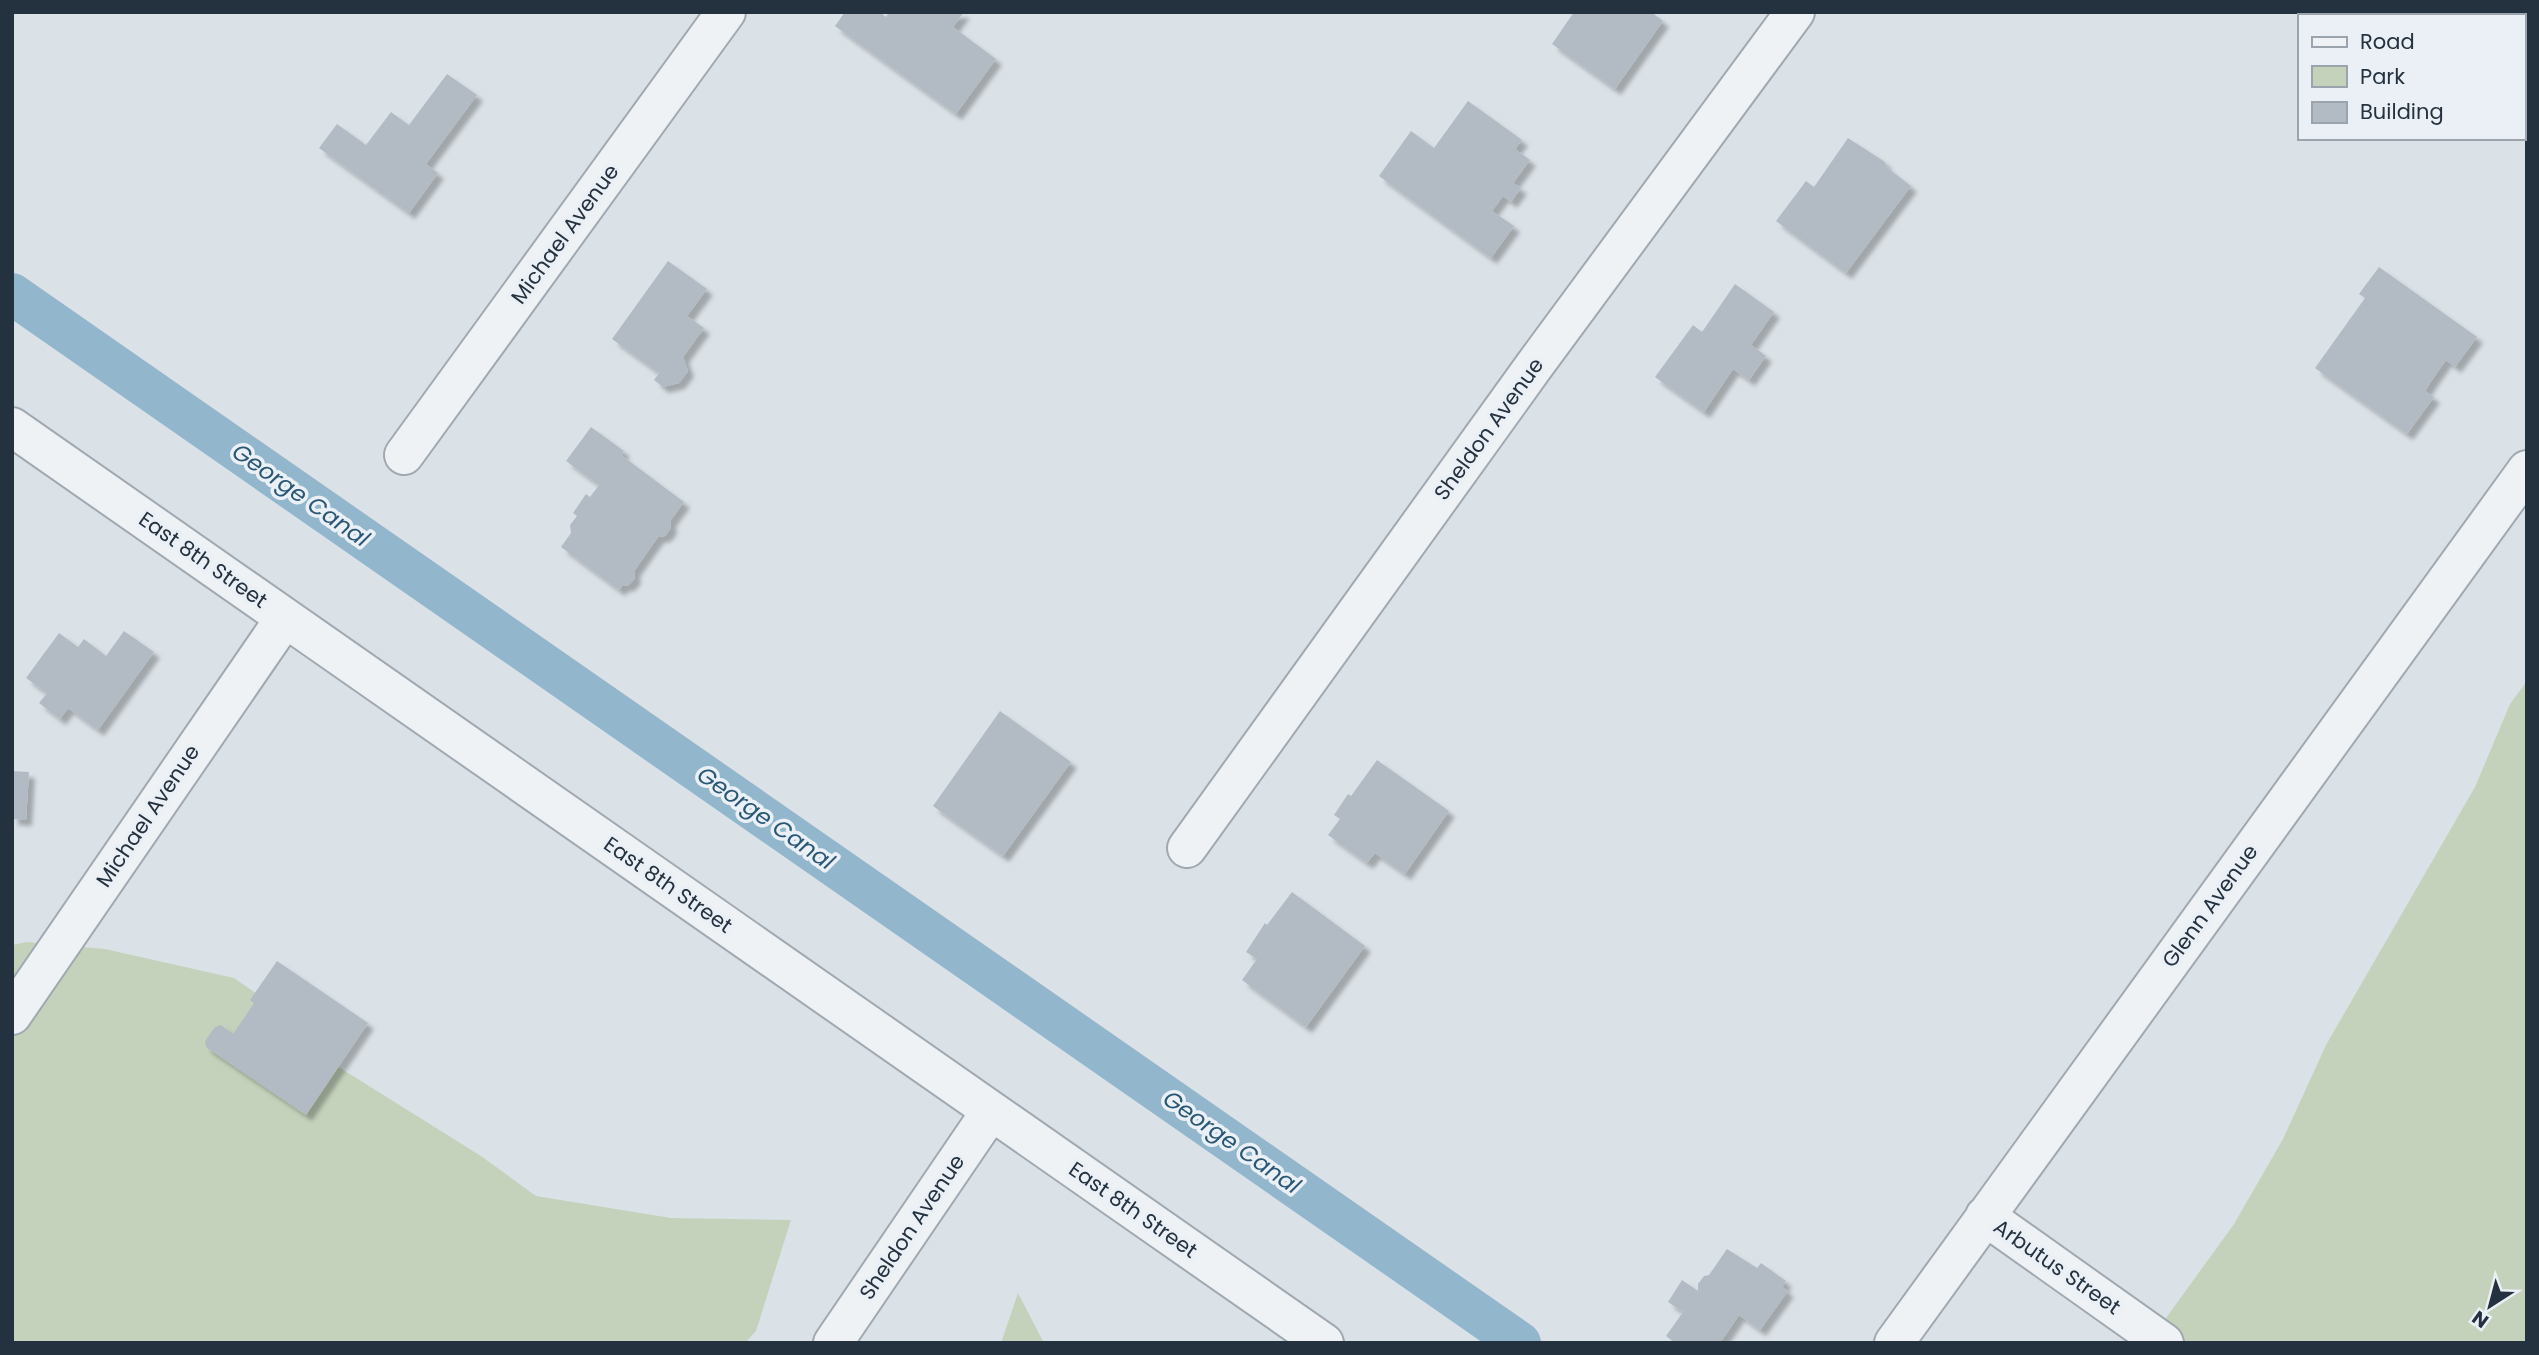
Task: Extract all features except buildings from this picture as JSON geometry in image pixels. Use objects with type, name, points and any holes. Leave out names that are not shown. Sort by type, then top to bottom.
[{"type":"street","name":"Michael Avenue","points":[[404,455],[726,12]]},
{"type":"street","name":"Sheldon Avenue","points":[[1187,848],[1534,366],[1795,12]]},
{"type":"street","name":"East 8th Street","points":[[12,427],[1324,1343]]},
{"type":"street","name":"Glenn Avenue","points":[[1894,1343],[2527,470]]},
{"type":"street","name":"Michael Avenue","points":[[12,1015],[285,618]]},
{"type":"street","name":"Sheldon Avenue","points":[[834,1343],[991,1111]]},
{"type":"street","name":"Arbutus Street","points":[[1985,1216],[2164,1343]]},
{"type":"green space","points":[[2527,681],[2527,1343],[2148,1343],[2234,1224],[2283,1139],[2326,1045],[2475,787],[2510,704]]},
{"type":"green space","points":[[26,942],[105,949],[234,978],[337,1049],[337,1066],[481,1156],[536,1196],[671,1218],[791,1220],[756,1331],[745,1343],[12,1343],[12,945]]},
{"type":"green space","points":[[1018,1293],[1044,1343],[1001,1343]]},
{"type":"waterway","name":"George Canal","points":[[12,294],[1520,1343]]}]
